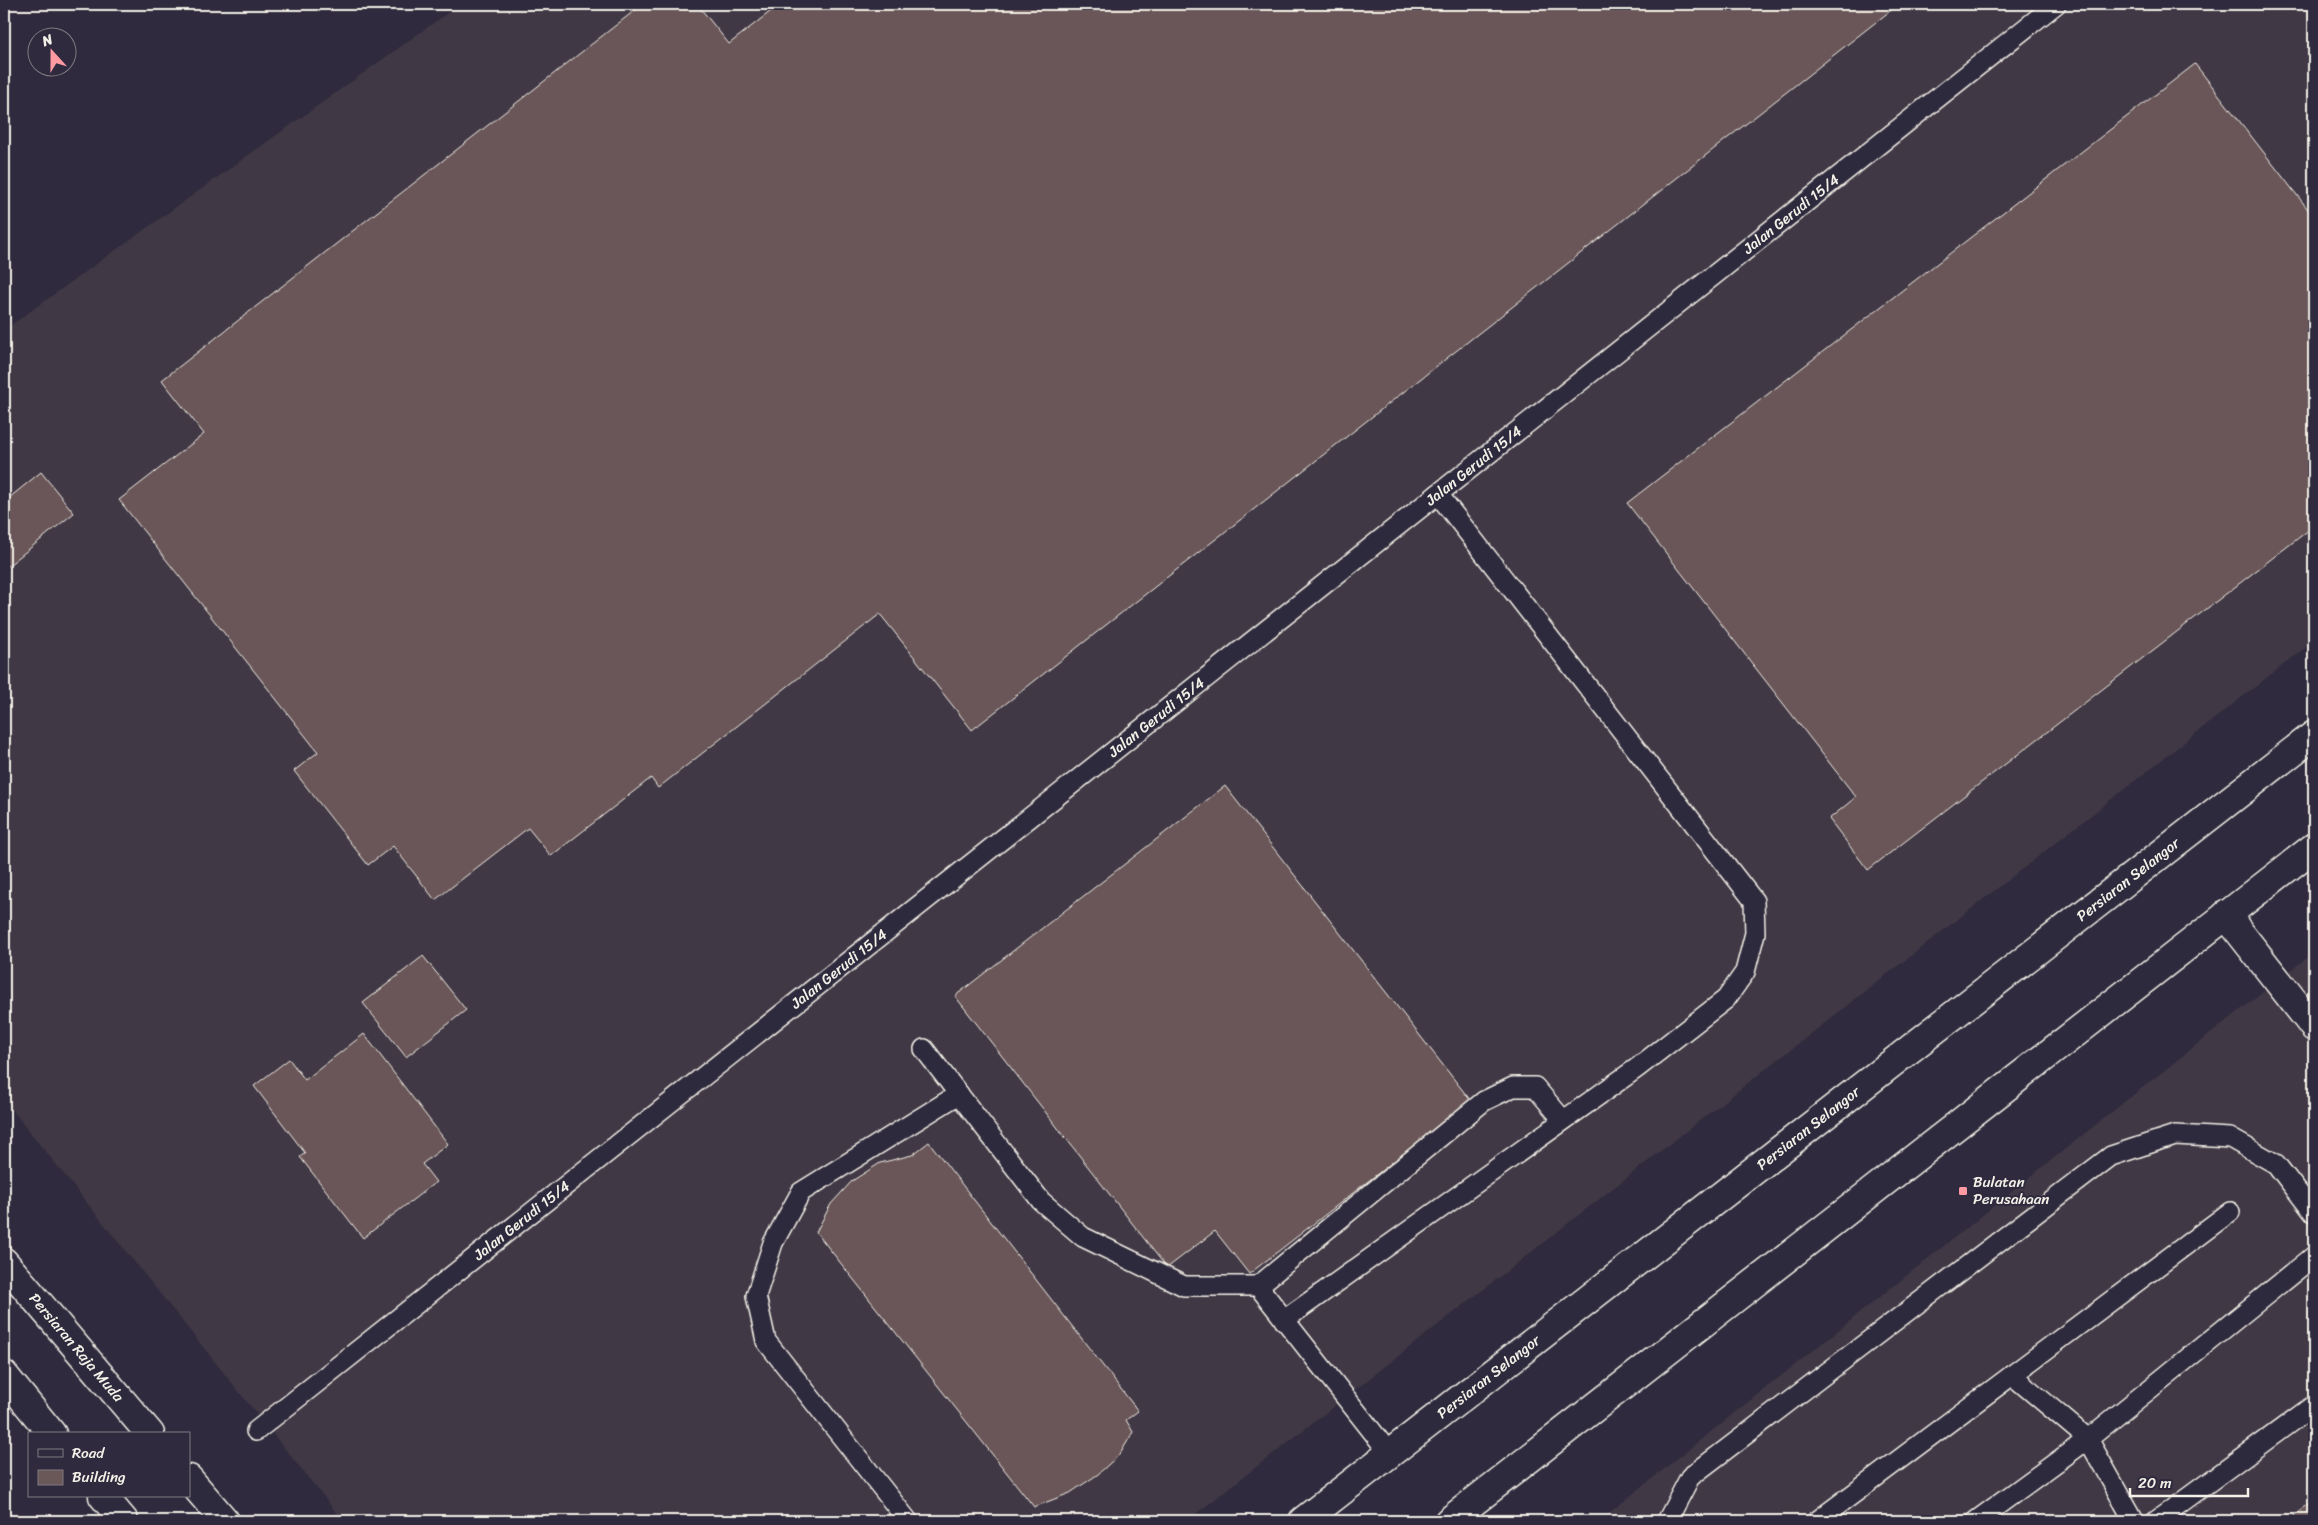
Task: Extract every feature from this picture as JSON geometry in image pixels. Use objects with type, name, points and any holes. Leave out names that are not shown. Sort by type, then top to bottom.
[{"type":"main road","name":"Persiaran Selangor","points":[[1303,1521],[2314,735]]},
{"type":"main road","points":[[1449,1521],[2314,847]]},
{"type":"main road","points":[[2226,915],[2314,1027]]},
{"type":"main road","name":"Persiaran Raja Muda","points":[[4,1262],[148,1432]]},
{"type":"main road","points":[[4,1374],[50,1432]]},
{"type":"main road","points":[[190,1480],[225,1521]]},
{"type":"main road","points":[[105,1498],[124,1521]]},
{"type":"lane","name":"Jalan Gerudi 15/4","points":[[256,1431],[2056,4]]},
{"type":"lane","points":[[1284,1320],[1637,1068],[1726,999],[1745,972],[1755,933],[1754,901],[1438,494]]},
{"type":"lane","points":[[924,1049],[1041,1201],[1083,1237],[1184,1286],[1258,1286],[1484,1101],[1513,1087],[1535,1087],[1563,1120]]},
{"type":"lane","points":[[908,1521],[766,1341],[756,1296],[773,1243],[801,1192],[959,1094]]},
{"type":"lane","points":[[1667,1521],[1690,1477],[2110,1156],[2175,1135],[2230,1138],[2276,1164],[2314,1213]]},
{"type":"lane","points":[[1817,1521],[2230,1212]]},
{"type":"lane","points":[[1976,1521],[2088,1440],[2314,1256]]},
{"type":"lane","points":[[1258,1286],[1390,1454]]},
{"type":"lane","points":[[2012,1375],[2088,1440],[2134,1521]]},
{"type":"lane","points":[[2156,1521],[2314,1405]]},
{"type":"shaded area","points":[[460,4],[2314,4],[2314,641],[1187,1521],[343,1521],[4,1100],[4,330]]},
{"type":"shaded area","points":[[2314,952],[2314,1521],[1599,1521],[2128,1099]]},
{"type":"building","points":[[643,4],[697,4],[729,44],[780,4],[1899,4],[972,730],[880,614],[658,788],[651,778],[551,856],[528,828],[435,900],[393,846],[368,865],[294,771],[318,752],[119,500],[204,434],[162,380]]},
{"type":"building","points":[[2195,64],[2314,217],[2314,526],[1868,870],[1829,819],[1856,797],[1627,503]]},
{"type":"building","points":[[41,472],[74,513],[4,569],[4,502]]},
{"type":"building","points":[[1225,786],[1471,1101],[1249,1274],[1215,1231],[1167,1268],[955,996]]},
{"type":"building","points":[[423,956],[466,1010],[406,1057],[363,1003]]},
{"type":"building","points":[[364,1034],[448,1144],[422,1164],[436,1182],[363,1238],[300,1157],[305,1153],[254,1086],[289,1059],[305,1080]]},
{"type":"building","points":[[929,1142],[1138,1411],[1126,1420],[1133,1432],[1120,1454],[1097,1475],[1070,1493],[1034,1507],[816,1232],[831,1204],[852,1181],[880,1163],[912,1155]]},
{"type":"building","points":[[2314,1501],[2314,1521],[2288,1521]]},
{"type":"place","name":"Bulatan Perusahaan","points":[[1963,1191]]}]
